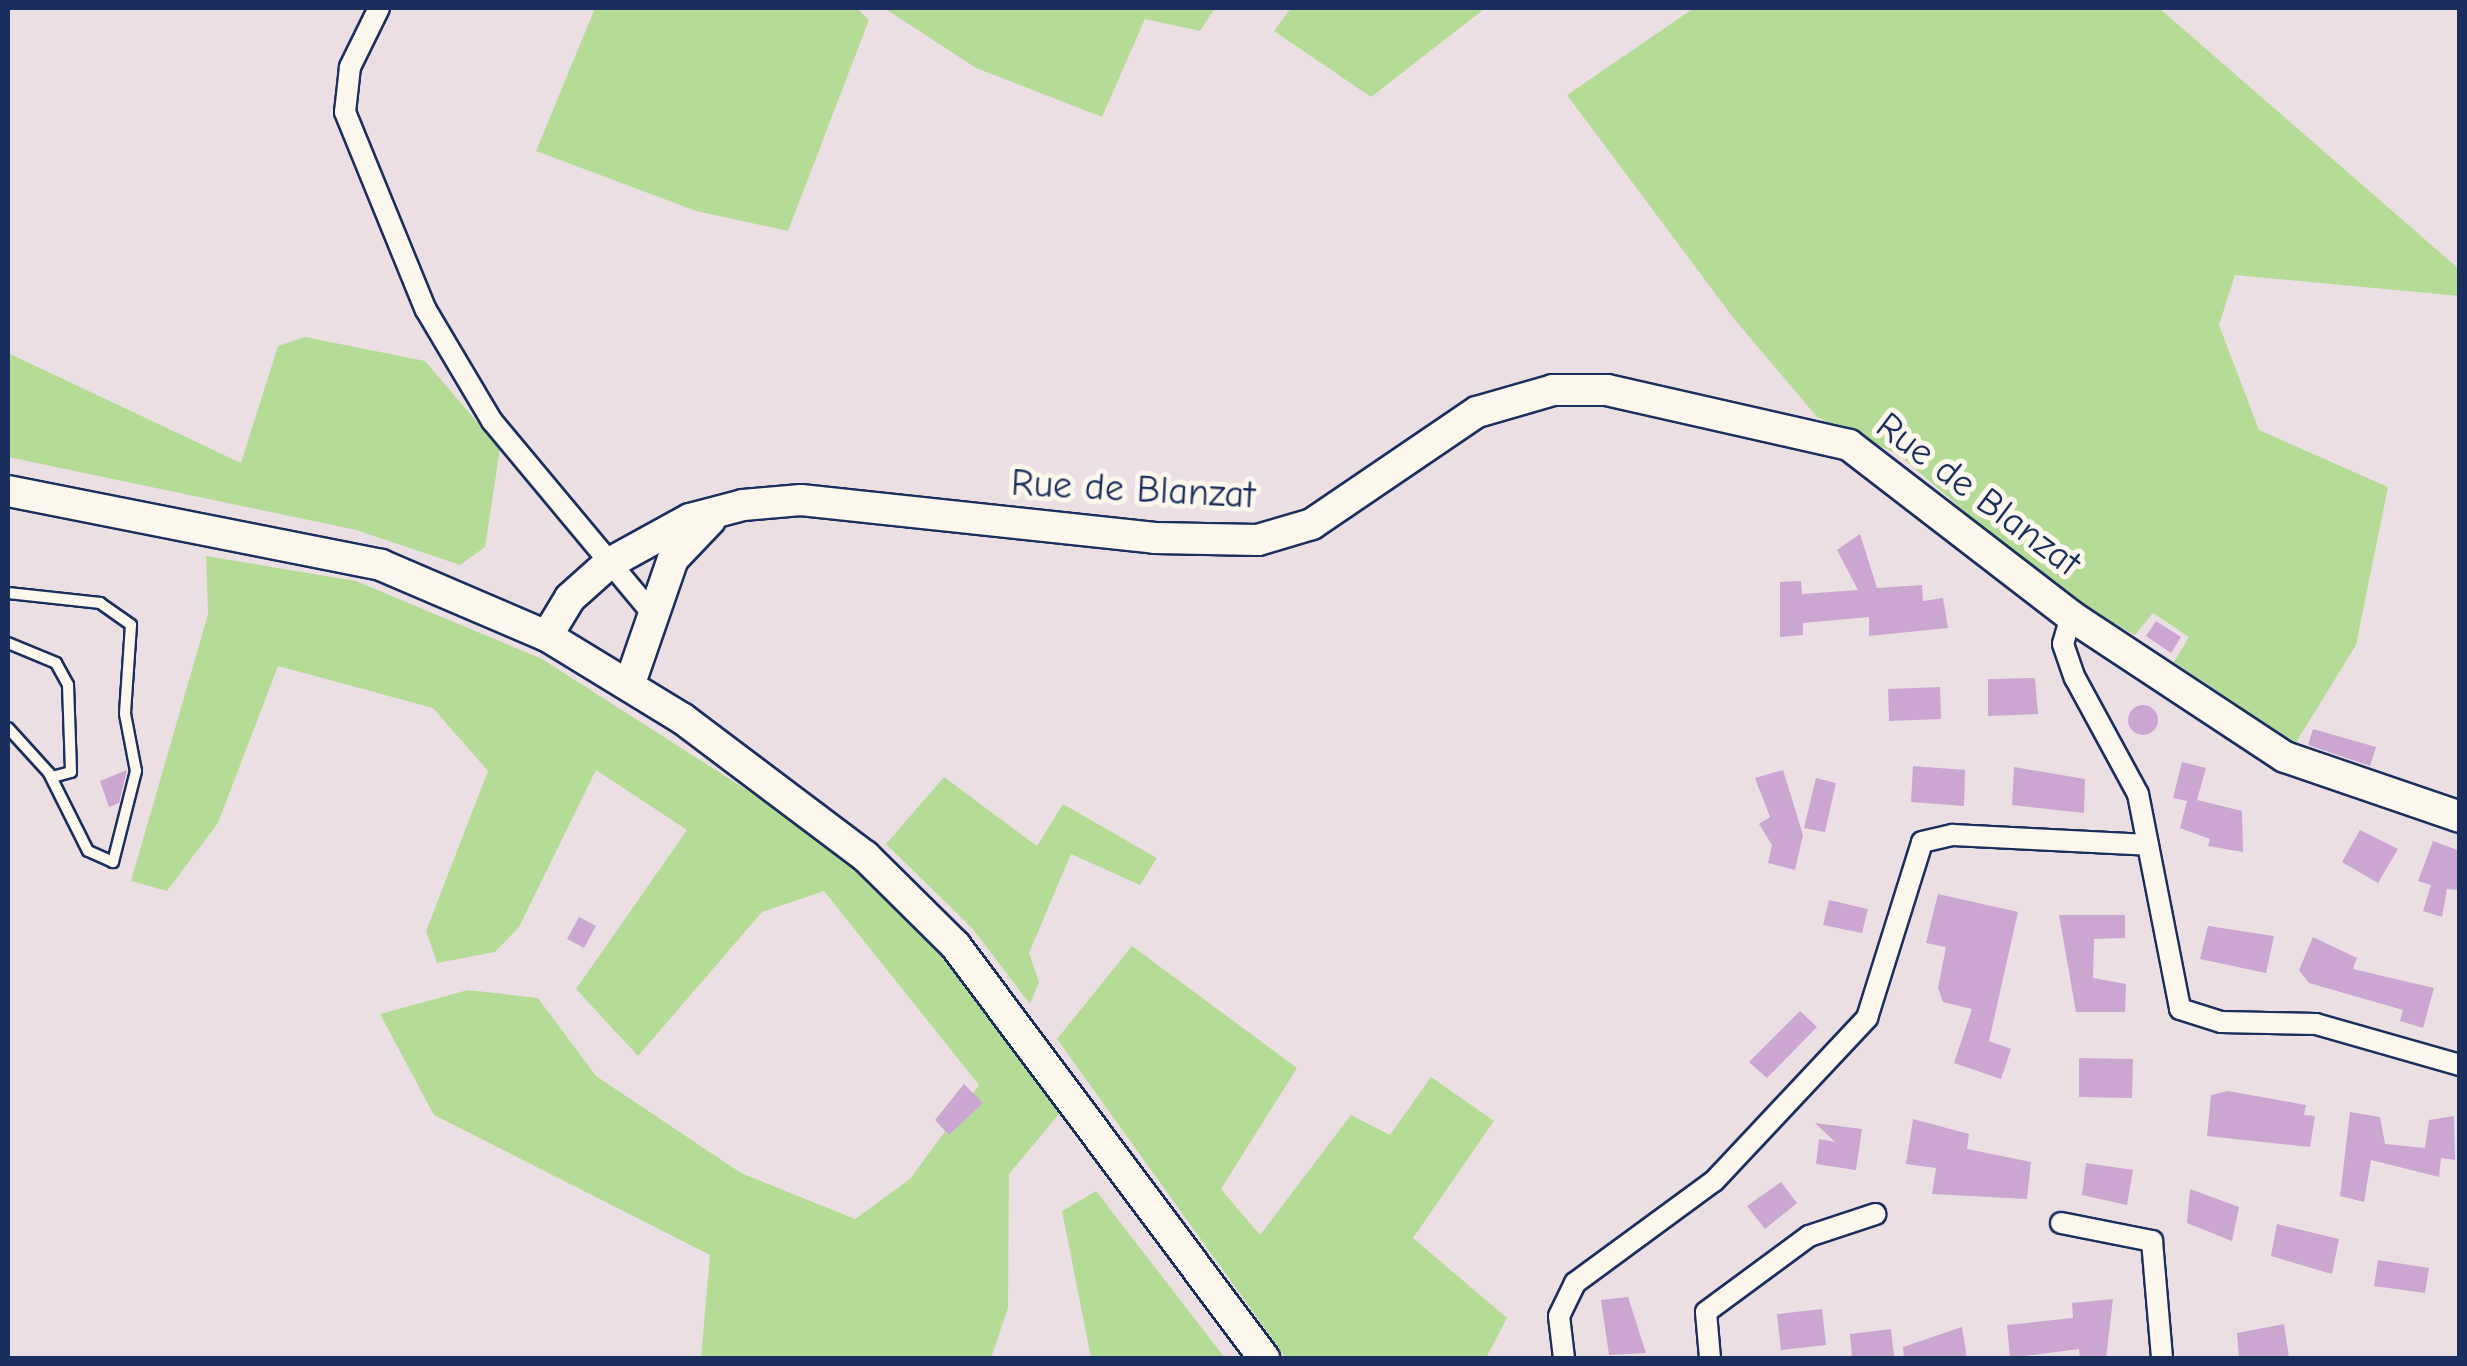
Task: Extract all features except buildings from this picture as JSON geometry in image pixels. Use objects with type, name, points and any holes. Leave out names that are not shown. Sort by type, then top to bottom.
[{"type":"street","points":[[379,8],[346,80],[348,124],[446,350],[608,564],[643,591],[653,614]]},
{"type":"street","name":"Rue de Blanzat","points":[[547,636],[570,598],[608,564],[724,510],[801,500],[1154,538],[1275,537],[1330,514],[1477,412],[1553,390],[1606,390],[1850,445],[2071,616],[2310,770],[2460,817]]},
{"type":"street","points":[[8,491],[310,546],[425,580],[547,636],[630,683],[865,856],[955,944],[1264,1358]]},
{"type":"street","points":[[630,683],[673,559],[724,510]]},
{"type":"street","points":[[2071,616],[2066,654],[2138,794],[2180,1009],[2220,1022],[2316,1024],[2460,1064]]},
{"type":"street","points":[[1564,1358],[1559,1316],[1575,1283],[1714,1181],[1867,1018],[1922,842],[1953,835],[2148,845]]},
{"type":"street","points":[[1710,1358],[1706,1312],[1809,1236],[1874,1214]]},
{"type":"street","points":[[2061,1223],[2152,1241],[2162,1358]]},
{"type":"lane","points":[[8,593],[100,603],[131,625],[125,714],[136,770],[113,862],[98,861],[82,841],[52,777],[27,754],[8,728]]},
{"type":"lane","points":[[8,644],[40,652],[68,685],[71,772],[52,777]]},
{"type":"green space","points":[[595,8],[857,8],[869,20],[788,231],[696,211],[536,151]]},
{"type":"green space","points":[[884,8],[1215,8],[1200,31],[1145,19],[1102,117],[976,68]]},
{"type":"green space","points":[[1291,8],[1483,10],[1371,97],[1274,31]]},
{"type":"green space","points":[[1694,8],[2159,8],[2459,269],[2459,296],[2235,275],[2219,325],[2259,430],[2388,487],[2356,645],[2295,744],[2174,662],[2189,637],[2153,613],[2135,635],[2060,593],[1899,455],[1817,417],[1735,320],[1567,95]]},
{"type":"green space","points":[[305,337],[425,361],[500,449],[485,547],[460,565],[356,530],[8,457],[8,353],[241,463],[278,346]]},
{"type":"green space","points":[[206,556],[356,581],[542,659],[811,831],[893,897],[1064,1108],[1009,1174],[1008,1308],[991,1358],[701,1358],[710,1255],[434,1115],[380,1014],[468,990],[538,998],[596,1076],[741,1173],[855,1219],[910,1179],[979,1085],[824,891],[762,912],[638,1056],[576,989],[687,830],[596,770],[519,927],[495,952],[437,963],[426,931],[488,771],[433,708],[278,666],[218,823],[167,891],[131,881],[208,614]]},
{"type":"green space","points":[[944,777],[1037,846],[1063,804],[1157,858],[1140,885],[1071,854],[1029,953],[1039,982],[1030,1004],[972,928],[886,844]]},
{"type":"green space","points":[[1132,946],[1297,1068],[1221,1189],[1260,1235],[1351,1115],[1390,1135],[1431,1077],[1494,1121],[1413,1238],[1507,1318],[1486,1358],[1286,1358],[1057,1039]]},
{"type":"green space","points":[[1096,1191],[1225,1358],[1091,1358],[1062,1211]]}]
